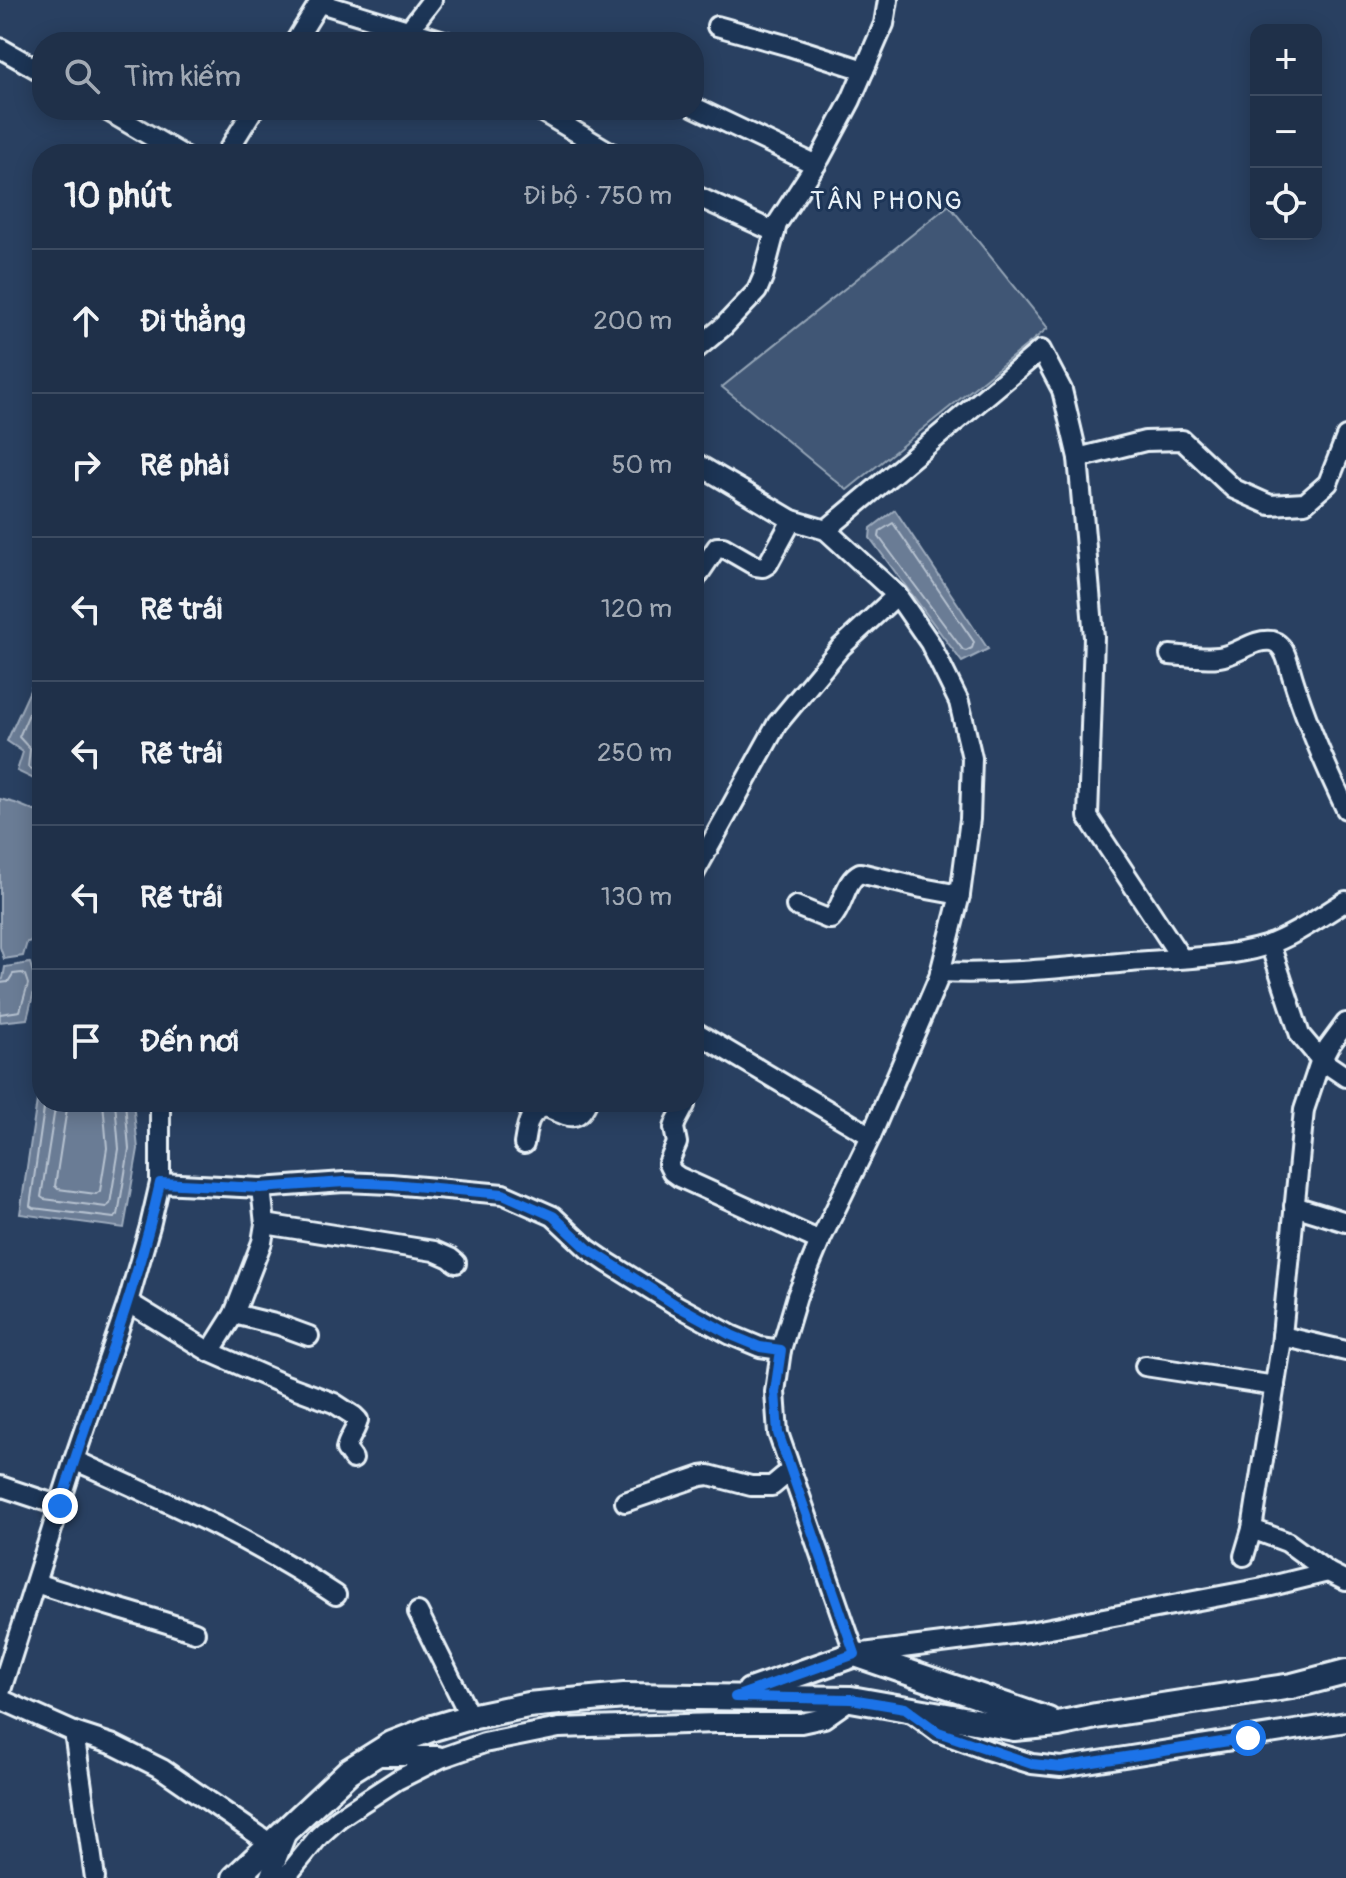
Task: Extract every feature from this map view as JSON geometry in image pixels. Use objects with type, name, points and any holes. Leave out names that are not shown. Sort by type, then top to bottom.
[{"type":"main road","points":[[735,1697],[855,1654],[1058,1724]]},
{"type":"main road","points":[[235,1878],[349,1771],[392,1744],[470,1717],[528,1705],[624,1696],[851,1699],[1014,1728],[1058,1724],[1292,1686],[1346,1672]]},
{"type":"street","points":[[409,30],[432,0]]},
{"type":"street","points":[[704,343],[757,291],[781,216],[816,165],[851,100],[884,24],[888,0]]},
{"type":"street","points":[[301,32],[320,1],[415,32]]},
{"type":"street","points":[[717,26],[864,70]]},
{"type":"street","points":[[0,48],[32,66]]},
{"type":"street","points":[[704,112],[816,165]]},
{"type":"street","points":[[123,120],[164,144]]},
{"type":"street","points":[[232,144],[247,120]]},
{"type":"street","points":[[556,120],[596,144]]},
{"type":"street","points":[[704,200],[775,232]]},
{"type":"street","points":[[826,530],[1041,350],[1062,390],[1078,458],[1094,637],[1088,817],[1181,958]]},
{"type":"street","points":[[1078,458],[1145,441],[1182,440],[1234,489],[1270,505],[1305,503],[1328,483],[1346,437]]},
{"type":"street","points":[[704,468],[792,520],[826,530],[897,595],[930,643],[959,702],[972,758],[970,819],[960,895],[940,972],[871,1136],[797,1296],[781,1350],[775,1392],[778,1433],[855,1654],[1029,1632],[1263,1588],[1328,1572]]},
{"type":"street","points":[[704,566],[717,547],[723,547],[763,567],[768,564],[792,520]]},
{"type":"street","points":[[704,856],[777,724],[841,647],[897,595]]},
{"type":"street","points":[[1170,655],[1221,657],[1254,644],[1275,642],[1285,654],[1323,761],[1346,809]]},
{"type":"street","points":[[796,906],[831,919],[853,877],[860,873],[960,895]]},
{"type":"street","points":[[940,972],[996,972],[1238,951],[1281,940],[1346,901]]},
{"type":"street","points":[[1270,944],[1300,1035],[1321,1060],[1346,1077]]},
{"type":"street","points":[[1244,1556],[1252,1529],[1282,1336],[1304,1110],[1321,1060],[1346,1023]]},
{"type":"street","points":[[704,1037],[871,1136]]},
{"type":"street","points":[[160,1112],[160,1183],[150,1226],[0,1696],[74,1732],[114,1745],[280,1836],[269,1878]]},
{"type":"street","points":[[524,1144],[529,1119],[534,1112]]},
{"type":"street","points":[[558,1112],[571,1117],[577,1117],[582,1112]]},
{"type":"street","points":[[682,1112],[674,1128],[677,1143],[668,1164],[672,1172],[820,1241]]},
{"type":"street","points":[[160,1183],[261,1188],[344,1182],[503,1194],[553,1216],[588,1249],[676,1305],[731,1335],[760,1347],[781,1350]]},
{"type":"street","points":[[210,1352],[234,1314],[262,1242],[265,1224],[261,1188]]},
{"type":"street","points":[[1294,1206],[1346,1222]]},
{"type":"street","points":[[265,1224],[434,1251],[456,1263]]},
{"type":"street","points":[[128,1302],[210,1352],[334,1403],[354,1416],[358,1420],[357,1427],[347,1441],[346,1449],[353,1459]]},
{"type":"street","points":[[234,1314],[309,1336]]},
{"type":"street","points":[[1282,1336],[1346,1351]]},
{"type":"street","points":[[1145,1366],[1275,1386]]},
{"type":"street","points":[[74,1460],[297,1568],[336,1595]]},
{"type":"street","points":[[625,1502],[701,1476],[709,1475],[751,1486],[772,1486],[790,1471]]},
{"type":"street","points":[[0,1486],[60,1506]]},
{"type":"street","points":[[1252,1529],[1287,1542],[1328,1572],[1346,1581]]},
{"type":"street","points":[[36,1583],[195,1632]]},
{"type":"street","points":[[418,1612],[470,1717]]},
{"type":"street","points":[[285,1878],[319,1836],[339,1818],[397,1780],[484,1743],[559,1728],[801,1723],[824,1718],[851,1699]]},
{"type":"street","points":[[905,1708],[938,1732],[1032,1764],[1061,1767],[1346,1722]]},
{"type":"street","points":[[74,1732],[95,1878]]},
{"type":"street","points":[[374,1756],[445,1757]]},
{"type":"shaded area","points":[[949,205],[1048,328],[847,490],[722,387]]},
{"type":"water","points":[[895,510],[988,649],[962,662],[870,538],[871,528]]},
{"type":"water","points":[[32,686],[32,778],[17,771],[23,752],[7,741]]},
{"type":"water","points":[[0,799],[32,810],[32,941],[27,942],[23,956],[4,959],[0,947]]},
{"type":"water","points":[[30,963],[32,999],[27,1019],[0,1022],[0,980],[3,979],[5,967]]},
{"type":"water","points":[[35,1112],[134,1112],[138,1149],[124,1228],[20,1214]]},
{"type":"district","name":"TÂN PHONG","points":[[887,200]]},
{"type":"route","points":[[60,1506],[128,1302],[160,1183],[261,1188],[344,1182],[503,1194],[553,1216],[588,1249],[676,1305],[731,1335],[760,1347],[781,1350],[775,1392],[778,1433],[855,1654],[735,1697],[851,1699],[905,1708],[938,1732],[1032,1764],[1061,1767],[1248,1738]]}]
